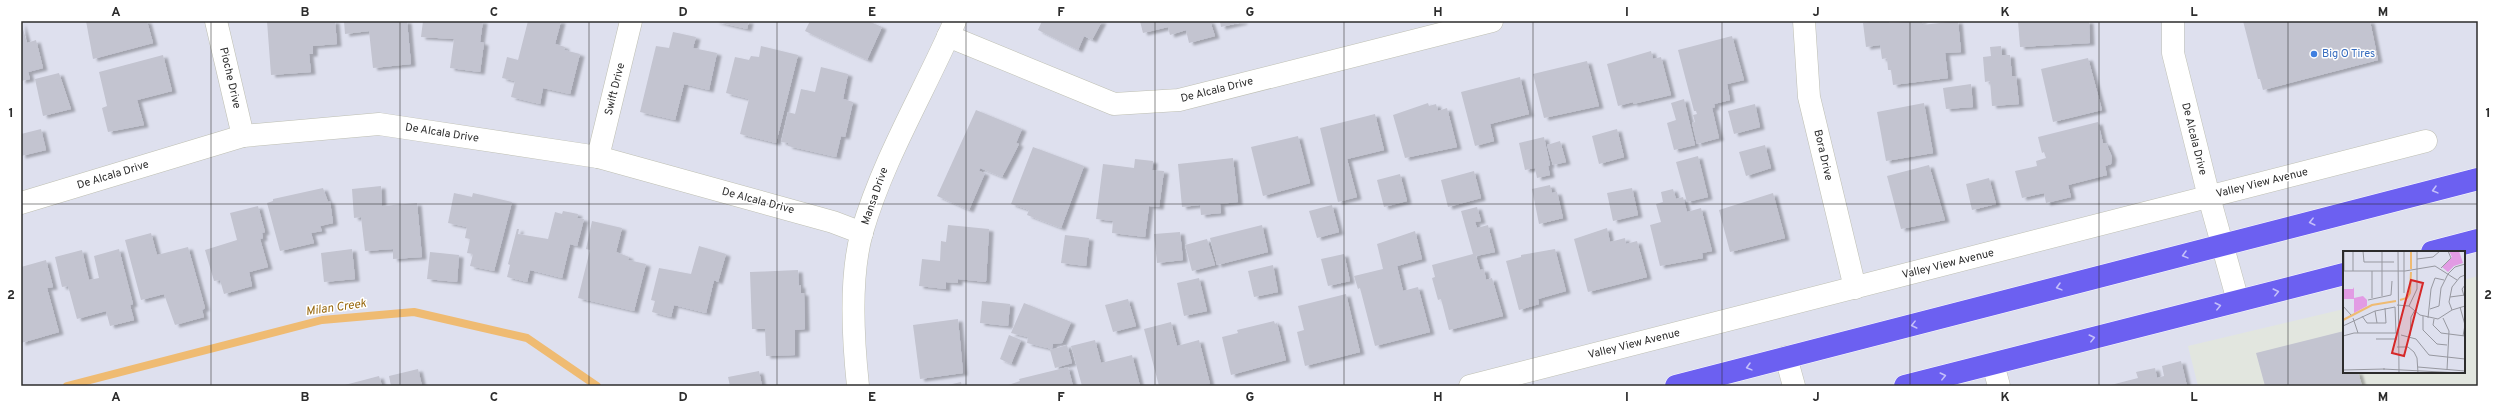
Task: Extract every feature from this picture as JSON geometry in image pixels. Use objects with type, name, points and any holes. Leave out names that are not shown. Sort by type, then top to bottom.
[{"type":"main road","points":[[1676,386],[2478,179]]},
{"type":"main road","points":[[2436,251],[2478,240]]},
{"type":"main road","points":[[1905,386],[2343,274]]},
{"type":"street","name":"Pioche Drive","points":[[216,21],[243,136]]},
{"type":"street","name":"Swift Drive","points":[[598,157],[631,21]]},
{"type":"street","name":"De Alcala Drive","points":[[952,29],[1114,104],[1179,100],[1492,21]]},
{"type":"street","name":"Bora Drive","points":[[1804,21],[1810,97],[1855,288]]},
{"type":"street","name":"De Alcala Drive","points":[[2173,21],[2173,53],[2209,197],[2238,301]]},
{"type":"street","name":"Mansa Drive","points":[[858,386],[854,316],[857,262],[862,233],[890,154],[952,29]]},
{"type":"street","name":"De Alcala Drive","points":[[21,203],[243,136],[379,124],[598,157],[833,222],[862,233]]},
{"type":"street","name":"Valley View Avenue","points":[[1470,386],[2426,141]]},
{"type":"street","points":[[1786,357],[1794,386]]},
{"type":"street","points":[[1993,364],[1999,386]]},
{"type":"shaded area","points":[[2478,276],[2478,386],[2198,386],[2188,346],[2343,309],[2343,373],[2465,373],[2465,280]]},
{"type":"building","points":[[86,21],[147,21],[153,43],[93,59]]},
{"type":"building","points":[[267,21],[335,21],[337,44],[313,46],[313,54],[309,54],[311,72],[271,75]]},
{"type":"building","points":[[344,21],[407,21],[411,64],[373,68],[369,31],[345,34]]},
{"type":"building","points":[[423,21],[483,21],[480,42],[484,43],[480,72],[450,68],[454,39],[421,37]]},
{"type":"building","points":[[528,21],[561,21],[555,44],[565,47],[564,50],[580,54],[570,94],[543,88],[540,104],[511,97],[515,81],[502,78],[507,57],[518,60]]},
{"type":"building","points":[[714,21],[749,21],[747,29]]},
{"type":"building","points":[[810,21],[868,21],[882,27],[867,60],[805,31]]},
{"type":"building","points":[[1042,21],[1102,21],[1092,40],[1084,36],[1078,50],[1038,30]]},
{"type":"building","points":[[1140,21],[1210,21],[1215,36],[1189,43],[1186,30],[1170,35],[1168,27],[1143,33]]},
{"type":"building","points":[[1220,21],[1243,21],[1243,22],[1221,27]]},
{"type":"building","points":[[1889,21],[1889,23],[1922,21],[1922,25],[1958,21],[1961,52],[1945,53],[1948,78],[1893,85],[1891,70],[1888,70],[1887,58],[1882,59],[1880,45],[1866,47],[1863,23]]},
{"type":"building","points":[[2018,21],[2089,21],[2090,43],[2020,47]]},
{"type":"building","name":"Big O Tires","points":[[2243,21],[2370,21],[2378,60],[2263,90],[2260,79],[2258,79]]},
{"type":"building","points":[[21,22],[27,43],[36,40],[43,68],[28,72],[30,79],[21,81]]},
{"type":"building","points":[[673,32],[696,37],[693,48],[717,53],[709,90],[684,84],[675,120],[640,112],[656,46],[669,48]]},
{"type":"building","points":[[1732,36],[1744,80],[1727,84],[1730,100],[1714,104],[1715,107],[1712,108],[1719,138],[1697,144],[1692,123],[1695,122],[1693,115],[1697,114],[1696,111],[1694,111],[1678,50]]},
{"type":"building","points":[[761,46],[798,55],[776,143],[740,134],[749,99],[726,93],[735,57],[749,60],[751,56],[759,57]]},
{"type":"building","points":[[2001,46],[2002,55],[2010,55],[2012,76],[2016,76],[2019,104],[1992,106],[1990,81],[1985,82],[1983,57],[1991,56],[1990,47]]},
{"type":"building","points":[[1651,51],[1653,59],[1661,57],[1671,95],[1618,106],[1607,64]]},
{"type":"building","points":[[163,55],[172,91],[137,100],[144,125],[108,132],[102,108],[107,106],[99,72]]},
{"type":"building","points":[[2088,58],[2102,110],[2053,122],[2041,69]]},
{"type":"building","points":[[1587,61],[1599,106],[1544,118],[1533,74]]},
{"type":"building","points":[[821,67],[848,74],[843,99],[853,102],[845,137],[841,136],[836,157],[788,146],[788,143],[781,142],[788,112],[795,114],[801,89],[815,92]]},
{"type":"building","points":[[59,73],[71,109],[43,116],[35,79]]},
{"type":"building","points":[[1520,77],[1529,114],[1490,124],[1494,141],[1475,146],[1461,92]]},
{"type":"building","points":[[1971,84],[1973,107],[1946,109],[1943,88]]},
{"type":"building","points":[[1684,99],[1695,145],[1674,150],[1667,123],[1676,120],[1671,103]]},
{"type":"building","points":[[1428,103],[1429,106],[1436,104],[1438,111],[1447,108],[1457,147],[1405,158],[1393,115]]},
{"type":"building","points":[[1924,103],[1933,153],[1886,161],[1877,112]]},
{"type":"building","points":[[1755,104],[1760,127],[1734,134],[1728,111]]},
{"type":"building","points":[[976,110],[1022,129],[1016,143],[1019,144],[1002,177],[980,168],[979,171],[985,173],[969,210],[937,196]]},
{"type":"building","points":[[1375,114],[1384,150],[1347,159],[1357,197],[1338,202],[1320,128]]},
{"type":"building","points":[[2098,122],[2103,143],[2106,143],[2112,157],[2111,164],[2105,166],[2107,175],[2068,185],[2071,197],[2046,203],[2044,193],[2022,198],[2015,171],[2037,166],[2036,161],[2046,158],[2044,152],[2042,153],[2038,137]]},
{"type":"building","points":[[41,129],[46,150],[21,156],[21,134]]},
{"type":"building","points":[[1617,129],[1624,157],[1599,164],[1592,136]]},
{"type":"building","points":[[1298,136],[1310,183],[1263,196],[1251,147]]},
{"type":"building","points":[[1544,137],[1550,165],[1548,166],[1550,175],[1537,178],[1535,168],[1525,170],[1519,143]]},
{"type":"building","points":[[1560,141],[1566,162],[1553,165],[1547,145]]},
{"type":"building","points":[[1765,145],[1771,168],[1746,176],[1739,152]]},
{"type":"building","points":[[1033,147],[1084,166],[1061,228],[1027,215],[1029,210],[1011,204]]},
{"type":"building","points":[[1698,156],[1708,197],[1687,202],[1676,162]]},
{"type":"building","points":[[1233,158],[1238,202],[1220,204],[1221,213],[1201,215],[1200,205],[1182,207],[1178,164]]},
{"type":"building","points":[[1135,159],[1153,161],[1152,170],[1164,171],[1159,207],[1149,206],[1145,237],[1112,233],[1113,221],[1096,219],[1103,164],[1134,168]]},
{"type":"building","points":[[1929,165],[1945,220],[1901,229],[1887,176]]},
{"type":"building","points":[[1474,171],[1481,198],[1448,207],[1441,180]]},
{"type":"building","points":[[1400,174],[1407,201],[1384,207],[1377,180]]},
{"type":"building","points":[[1989,178],[1996,204],[1972,210],[1966,184]]},
{"type":"building","points":[[1550,185],[1552,193],[1557,192],[1563,218],[1539,224],[1532,189]]},
{"type":"building","points":[[381,186],[382,206],[417,203],[422,257],[393,259],[393,249],[365,251],[361,217],[354,218],[352,189]]},
{"type":"building","points":[[323,188],[328,202],[330,201],[333,223],[320,226],[322,231],[311,233],[314,243],[280,251],[267,203],[273,201],[273,199]]},
{"type":"building","points":[[1632,188],[1638,215],[1613,221],[1607,193]]},
{"type":"building","points":[[1673,189],[1676,199],[1683,197],[1687,212],[1701,208],[1712,251],[1702,253],[1703,258],[1660,266],[1650,225],[1661,222],[1656,204],[1663,202],[1661,192]]},
{"type":"building","points":[[454,193],[472,197],[473,193],[512,202],[494,271],[470,266],[473,254],[467,253],[470,239],[465,238],[467,227],[448,223]]},
{"type":"building","points":[[1773,193],[1785,238],[1730,252],[1719,210]]},
{"type":"building","points":[[1332,205],[1339,232],[1317,238],[1309,211]]},
{"type":"building","points":[[258,206],[265,232],[262,233],[263,238],[260,239],[268,267],[249,272],[252,286],[224,294],[220,280],[214,281],[205,250],[237,240],[230,213]]},
{"type":"building","points":[[1477,207],[1481,221],[1475,222],[1477,228],[1488,225],[1495,252],[1476,256],[1480,270],[1484,269],[1486,280],[1492,278],[1503,316],[1449,330],[1441,299],[1438,300],[1432,278],[1435,277],[1432,265],[1473,254],[1461,211]]},
{"type":"building","points":[[563,211],[578,214],[577,218],[584,219],[577,246],[570,244],[562,278],[530,270],[527,282],[507,277],[510,265],[508,264],[517,229],[519,229],[518,234],[548,239],[555,212],[562,214]]},
{"type":"building","points":[[592,221],[622,228],[616,252],[629,257],[628,260],[646,264],[634,311],[578,298],[590,250],[586,249]]},
{"type":"building","points":[[948,225],[989,229],[986,282],[958,279],[958,283],[946,282],[946,289],[919,286],[922,259],[940,261],[941,241],[946,242]]},
{"type":"building","points":[[1262,225],[1268,252],[1217,265],[1210,238]]},
{"type":"building","points":[[1607,228],[1610,242],[1625,238],[1626,244],[1637,241],[1647,277],[1588,292],[1574,239]]},
{"type":"building","points":[[1415,231],[1422,259],[1397,266],[1403,291],[1418,287],[1430,332],[1375,346],[1360,288],[1358,289],[1354,276],[1383,269],[1377,244]]},
{"type":"building","points":[[1180,232],[1183,260],[1157,263],[1154,234]]},
{"type":"building","points":[[151,233],[157,255],[188,247],[205,308],[202,310],[204,317],[175,325],[164,294],[141,300],[125,240]]},
{"type":"building","points":[[1065,235],[1089,238],[1086,266],[1061,263]]},
{"type":"building","points":[[1207,239],[1215,265],[1192,271],[1185,245]]},
{"type":"building","points":[[699,246],[726,254],[718,282],[714,280],[706,313],[674,305],[671,317],[652,312],[655,301],[651,300],[659,268],[691,274]]},
{"type":"building","points":[[119,249],[133,304],[130,305],[134,320],[110,326],[106,311],[77,319],[68,286],[62,287],[55,257],[82,250],[89,280],[99,278],[94,256]]},
{"type":"building","points":[[352,249],[355,279],[324,282],[321,253]]},
{"type":"building","points":[[1555,249],[1566,291],[1538,299],[1539,304],[1519,310],[1506,261],[1521,257],[1521,255]]},
{"type":"building","points":[[430,252],[459,255],[457,282],[427,279]]},
{"type":"building","points":[[1344,254],[1350,281],[1328,286],[1321,259]]},
{"type":"building","points":[[46,260],[53,287],[47,288],[59,332],[21,343],[21,267]]},
{"type":"building","points":[[1273,265],[1278,292],[1254,297],[1248,271]]},
{"type":"building","points":[[798,270],[799,286],[801,285],[801,293],[804,293],[805,329],[795,330],[795,355],[766,356],[765,329],[752,329],[750,272]]},
{"type":"building","points":[[1199,278],[1207,311],[1184,316],[1177,283]]},
{"type":"building","points":[[1346,294],[1360,352],[1305,366],[1297,332],[1304,330],[1298,306]]},
{"type":"building","points":[[1128,299],[1136,326],[1113,332],[1105,305]]},
{"type":"building","points":[[982,301],[1010,304],[1008,326],[980,323]]},
{"type":"building","points":[[1024,303],[1071,322],[1062,343],[1053,344],[1052,349],[1027,343],[1028,337],[1011,333]]},
{"type":"building","points":[[958,319],[963,373],[920,379],[913,325]]},
{"type":"building","points":[[1274,321],[1275,324],[1277,323],[1286,360],[1231,375],[1222,337],[1238,333],[1237,330]]},
{"type":"building","points":[[1171,322],[1177,346],[1199,340],[1210,384],[1159,386],[1144,329]]},
{"type":"building","points":[[2343,331],[2343,373],[2358,373],[2362,386],[2265,386],[2256,353]]},
{"type":"building","points":[[1009,335],[1021,340],[1011,364],[1000,359]]},
{"type":"building","points":[[1095,340],[1101,363],[1132,355],[1140,386],[1082,386],[1071,346]]},
{"type":"building","points":[[1067,345],[1072,363],[1055,368],[1050,350]]},
{"type":"building","points":[[2181,361],[2187,386],[2107,386],[2138,378],[2136,372],[2155,368],[2157,378],[2164,376],[2162,366]]},
{"type":"building","points":[[1068,367],[1073,386],[1005,386],[1020,381],[1019,379]]},
{"type":"building","points":[[418,369],[422,386],[391,386],[389,376]]},
{"type":"building","points":[[759,371],[762,386],[730,386],[728,377]]},
{"type":"building","points":[[379,376],[382,386],[341,386]]},
{"type":"building","points":[[961,382],[962,386],[948,385]]},
{"type":"waterway","name":"Milan Creek","points":[[67,386],[322,320],[414,312],[527,338],[597,386]]},
{"type":"place","name":"Big O Tires","points":[[2314,54]]}]
